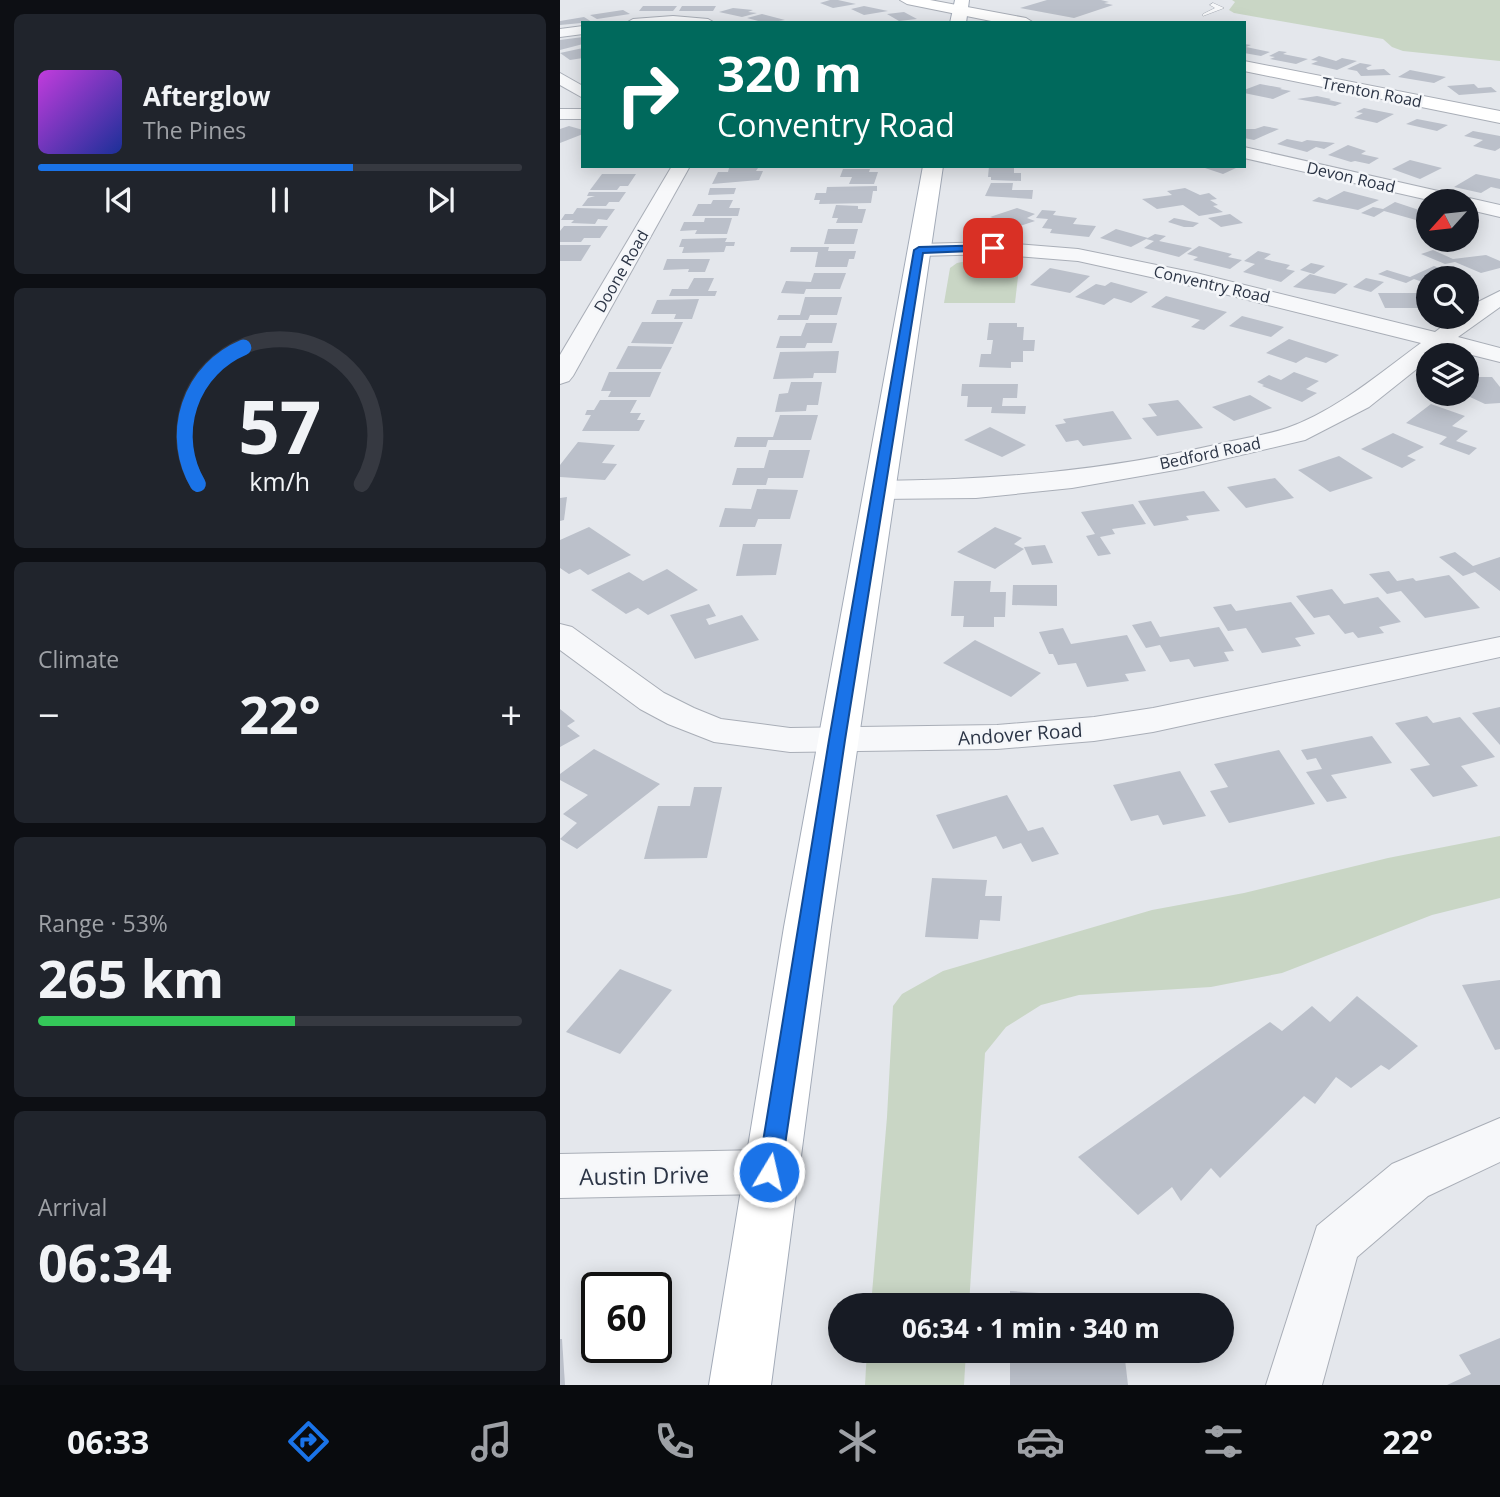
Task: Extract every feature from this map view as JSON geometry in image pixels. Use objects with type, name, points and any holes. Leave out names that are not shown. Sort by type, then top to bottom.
[{"type":"main road","points":[[907,0],[1015,21]]},
{"type":"main road","name":"Trenton Road","points":[[1246,66],[1500,117]]},
{"type":"main road","points":[[740,1385],[769,1172],[837,740],[933,168]]},
{"type":"street","points":[[660,21],[685,21]]},
{"type":"street","points":[[560,33],[581,30]]},
{"type":"street","points":[[563,80],[581,79]]},
{"type":"street","points":[[563,80],[581,92]]},
{"type":"street","points":[[560,114],[581,114]]},
{"type":"street","name":"Devon Road","points":[[1246,152],[1416,192]]},
{"type":"street","name":"Doone Road","points":[[560,376],[680,168]]},
{"type":"street","points":[[1479,206],[1500,211]]},
{"type":"street","name":"Conventry Road","points":[[919,250],[1006,249],[1078,255],[1196,280],[1500,355]]},
{"type":"street","name":"Bedford Road","points":[[878,490],[1024,485],[1181,461],[1295,434],[1360,401],[1482,307],[1500,298]]},
{"type":"street","name":"Andover Road","points":[[560,634],[652,701],[714,730],[790,740],[997,737],[1094,729],[1153,720],[1500,647]]},
{"type":"street","points":[[1294,1385],[1335,1243],[1410,1180],[1500,1139]]},
{"type":"street","name":"Austin Drive","points":[[560,1176],[769,1172]]},
{"type":"lane","points":[[1205,15],[1221,8],[1213,5]]},
{"type":"green space","points":[[1232,0],[1500,0],[1500,61],[1403,51],[1392,47],[1383,39],[1234,13],[1229,10],[1235,2]]},
{"type":"green space","points":[[977,259],[1020,259],[1015,303],[944,303],[950,268],[957,263]]},
{"type":"green space","points":[[1500,836],[1500,898],[1432,915],[1282,973],[1211,987],[1079,995],[1041,1005],[1006,1027],[985,1053],[970,1293],[872,1293],[887,1117],[893,1006],[902,994],[943,971],[1152,910],[1244,893],[1388,858]]},
{"type":"green space","points":[[866,1363],[965,1363],[964,1385],[865,1385]]},
{"type":"building","points":[[830,0],[856,4],[833,8],[820,3]]},
{"type":"building","points":[[1047,0],[1101,0],[1113,5],[1074,18],[1020,8]]},
{"type":"building","points":[[643,6],[677,6],[673,11],[639,11]]},
{"type":"building","points":[[682,6],[716,6],[713,11],[679,11]]},
{"type":"building","points":[[864,6],[888,11],[864,15],[851,9]]},
{"type":"building","points":[[733,8],[753,10],[748,12],[757,13],[742,17],[719,12]]},
{"type":"building","points":[[623,10],[630,14],[597,19],[590,15]]},
{"type":"building","points":[[904,12],[917,19],[899,21],[887,14]]},
{"type":"building","points":[[762,14],[785,20],[758,21],[747,18]]},
{"type":"building","points":[[584,17],[590,21],[560,25],[560,21]]},
{"type":"building","points":[[581,37],[581,45],[560,50],[560,40]]},
{"type":"building","points":[[1246,47],[1270,52],[1261,56],[1246,53]]},
{"type":"building","points":[[581,48],[581,58],[570,60],[560,53]]},
{"type":"building","points":[[1279,51],[1308,59],[1296,64],[1270,59],[1275,57],[1269,56]]},
{"type":"building","points":[[1319,56],[1336,61],[1342,58],[1357,61],[1337,70],[1311,64],[1318,61],[1311,60]]},
{"type":"building","points":[[1360,63],[1372,65],[1366,68],[1368,70],[1384,69],[1391,75],[1361,76],[1357,71],[1347,69]]},
{"type":"building","points":[[1410,70],[1446,77],[1434,83],[1398,77]]},
{"type":"building","points":[[1260,84],[1291,91],[1273,99],[1246,93],[1246,89]]},
{"type":"building","points":[[1474,84],[1478,88],[1491,87],[1497,92],[1459,95],[1447,86]]},
{"type":"building","points":[[1317,96],[1342,103],[1335,106],[1297,99]]},
{"type":"building","points":[[1364,108],[1394,114],[1377,123],[1354,118],[1363,113],[1356,112]]},
{"type":"building","points":[[1417,119],[1448,125],[1437,131],[1406,124]]},
{"type":"building","points":[[569,126],[581,129],[581,135],[560,143],[560,129]]},
{"type":"building","points":[[1264,126],[1279,129],[1254,140],[1246,138],[1246,129]]},
{"type":"building","points":[[1473,131],[1500,136],[1500,148],[1495,151],[1473,146],[1483,140],[1464,136]]},
{"type":"building","points":[[1287,139],[1335,143],[1324,149],[1316,147],[1307,152],[1277,144]]},
{"type":"building","points":[[1348,145],[1366,151],[1361,154],[1379,158],[1369,164],[1328,155]]},
{"type":"building","points":[[1410,160],[1442,168],[1420,179],[1392,169]]},
{"type":"building","points":[[729,168],[758,168],[756,171],[763,171],[759,180],[712,184],[718,172],[728,172]]},
{"type":"building","points":[[989,168],[1014,168],[1014,173],[1021,173],[1021,181],[991,180],[991,177],[988,177]]},
{"type":"building","points":[[1205,168],[1236,168],[1223,174]]},
{"type":"building","points":[[843,169],[870,169],[869,172],[878,172],[874,184],[849,184],[852,177],[840,177]]},
{"type":"building","points":[[602,174],[636,174],[628,186],[620,186],[617,190],[590,190]]},
{"type":"building","points":[[1476,174],[1500,179],[1500,189],[1491,187],[1481,193],[1479,189],[1454,187]]},
{"type":"building","points":[[991,183],[1013,183],[1012,190],[1033,190],[1032,199],[985,196]]},
{"type":"building","points":[[877,186],[877,191],[873,191],[871,203],[819,204],[820,200],[814,200],[816,193],[826,193],[827,187]]},
{"type":"building","points":[[710,188],[736,188],[734,194],[708,195]]},
{"type":"building","points":[[1185,188],[1200,195],[1209,193],[1217,199],[1210,200],[1218,205],[1213,206],[1223,212],[1199,216],[1183,205],[1157,209],[1142,199],[1172,195],[1167,191]]},
{"type":"building","points":[[1344,191],[1379,200],[1358,210],[1312,201],[1319,197],[1327,200]]},
{"type":"building","points":[[589,192],[626,192],[619,202],[609,202],[606,206],[582,206],[588,198],[595,196],[587,196]]},
{"type":"building","points":[[713,200],[733,200],[729,208],[740,208],[738,216],[692,216],[698,204],[711,204]]},
{"type":"building","points":[[1395,202],[1416,209],[1416,220],[1384,211],[1374,217],[1361,213],[1373,207],[1383,209]]},
{"type":"building","points":[[836,205],[866,209],[862,223],[836,223],[838,218],[832,218]]},
{"type":"building","points":[[577,208],[615,209],[607,220],[598,219],[595,224],[561,220],[565,214],[573,214]]},
{"type":"building","points":[[1017,208],[1035,214],[1027,218],[1035,221],[1017,227],[990,217]]},
{"type":"building","points":[[1042,210],[1056,211],[1053,215],[1077,218],[1073,224],[1096,226],[1089,237],[1050,233],[1052,229],[1042,228],[1048,219],[1036,218]]},
{"type":"building","points":[[1230,214],[1243,223],[1221,227],[1208,218]]},
{"type":"building","points":[[705,218],[732,218],[727,234],[680,231],[684,222],[704,222]]},
{"type":"building","points":[[1174,218],[1199,223],[1193,227],[1184,227],[1168,222]]},
{"type":"building","points":[[564,226],[608,226],[600,238],[560,242],[560,231]]},
{"type":"building","points":[[828,229],[858,229],[854,244],[824,244]]},
{"type":"building","points":[[1116,229],[1148,238],[1131,247],[1100,238]]},
{"type":"building","points":[[1155,234],[1166,236],[1159,241],[1192,248],[1179,257],[1144,248],[1154,241],[1146,239]]},
{"type":"building","points":[[727,238],[725,242],[735,242],[734,246],[726,246],[724,252],[682,253],[684,247],[679,247],[682,239]]},
{"type":"building","points":[[560,245],[591,245],[581,261],[560,261]]},
{"type":"building","points":[[1199,246],[1232,254],[1228,257],[1242,260],[1230,269],[1193,260],[1198,257],[1187,254]]},
{"type":"building","points":[[791,247],[829,247],[828,251],[856,251],[854,259],[849,259],[847,267],[815,267],[818,252],[790,252]]},
{"type":"building","points":[[1258,251],[1271,254],[1264,259],[1290,265],[1286,269],[1295,271],[1281,282],[1243,272],[1255,264],[1244,261]]},
{"type":"building","points":[[1437,252],[1453,259],[1486,255],[1500,261],[1500,268],[1481,273],[1479,266],[1464,266],[1455,262],[1445,264],[1421,254]]},
{"type":"building","points":[[667,259],[710,259],[705,272],[688,272],[689,269],[663,270]]},
{"type":"building","points":[[1311,263],[1325,266],[1314,274],[1300,270]]},
{"type":"building","points":[[1050,268],[1090,276],[1070,293],[1030,285]]},
{"type":"building","points":[[1387,270],[1410,277],[1416,274],[1416,280],[1406,283],[1378,274]]},
{"type":"building","points":[[814,273],[846,273],[840,289],[806,289],[804,294],[781,293],[786,281],[811,282]]},
{"type":"building","points":[[1310,274],[1348,284],[1335,294],[1293,287]]},
{"type":"building","points":[[694,278],[714,278],[708,291],[717,291],[715,296],[669,296],[672,289],[688,289]]},
{"type":"building","points":[[1366,278],[1384,282],[1371,292],[1353,287]]},
{"type":"building","points":[[1111,282],[1148,292],[1131,303],[1114,298],[1104,305],[1075,297],[1096,284],[1105,286]]},
{"type":"building","points":[[1378,293],[1416,293],[1416,308],[1385,308]]},
{"type":"building","points":[[1166,296],[1227,312],[1204,330],[1191,327],[1200,320],[1151,307]]},
{"type":"building","points":[[805,297],[842,297],[837,315],[810,315],[808,320],[777,320],[779,315],[800,315]]},
{"type":"building","points":[[699,299],[692,319],[674,319],[676,314],[651,314],[657,300]]},
{"type":"building","points":[[1242,316],[1284,327],[1271,337],[1229,326]]},
{"type":"building","points":[[642,322],[683,322],[673,344],[631,343]]},
{"type":"building","points":[[806,323],[837,323],[832,343],[807,343],[805,348],[776,348],[780,336],[801,336]]},
{"type":"building","points":[[989,323],[1017,323],[1017,327],[1024,327],[1023,340],[1035,340],[1034,351],[1023,351],[1023,362],[1011,362],[1011,368],[979,367],[981,354],[991,354],[993,340],[987,340]]},
{"type":"building","points":[[1289,339],[1339,355],[1326,363],[1306,357],[1296,363],[1266,353]]},
{"type":"building","points":[[628,346],[672,347],[661,369],[616,369]]},
{"type":"building","points":[[839,351],[836,373],[814,373],[813,378],[773,379],[780,352]]},
{"type":"building","points":[[609,372],[661,372],[650,397],[608,397],[611,391],[601,391]]},
{"type":"building","points":[[1294,372],[1319,381],[1306,389],[1317,393],[1302,402],[1257,382],[1269,375],[1281,380]]},
{"type":"building","points":[[1479,377],[1492,377],[1500,387],[1500,403],[1485,404],[1479,401]]},
{"type":"building","points":[[791,382],[822,382],[818,405],[807,405],[806,411],[775,412],[779,394],[788,393]]},
{"type":"building","points":[[962,384],[1018,384],[1017,398],[1003,398],[1002,406],[1026,406],[1025,414],[991,413],[992,407],[967,407],[968,396],[961,396]]},
{"type":"building","points":[[1250,395],[1272,408],[1234,421],[1212,407]]},
{"type":"building","points":[[600,400],[637,400],[630,413],[641,413],[637,420],[645,420],[639,431],[582,431],[591,415],[585,415],[587,410],[594,410]]},
{"type":"building","points":[[1178,400],[1203,428],[1157,436],[1142,418],[1157,416],[1148,404]]},
{"type":"building","points":[[1428,406],[1437,406],[1465,416],[1452,426],[1468,431],[1456,441],[1477,448],[1469,455],[1439,444],[1447,437],[1406,423]]},
{"type":"building","points":[[1113,411],[1132,439],[1083,446],[1078,440],[1066,442],[1055,425],[1066,423],[1063,419]]},
{"type":"building","points":[[780,415],[818,415],[811,440],[768,440],[766,447],[734,447],[737,437],[773,437]]},
{"type":"building","points":[[990,427],[1026,445],[1002,457],[964,440]]},
{"type":"building","points":[[1393,433],[1424,447],[1407,456],[1416,460],[1402,468],[1361,449]]},
{"type":"building","points":[[578,442],[615,445],[602,463],[617,464],[605,480],[560,477],[560,465]]},
{"type":"building","points":[[769,450],[810,450],[803,478],[768,478],[766,485],[732,485],[737,468],[764,468]]},
{"type":"building","points":[[1339,456],[1373,478],[1330,492],[1298,470]]},
{"type":"building","points":[[1275,478],[1294,498],[1246,508],[1227,487]]},
{"type":"building","points":[[757,489],[798,490],[790,519],[758,519],[755,527],[719,527],[725,508],[751,509]]},
{"type":"building","points":[[1204,491],[1220,511],[1186,516],[1189,520],[1154,526],[1138,501]]},
{"type":"building","points":[[567,497],[564,520],[560,521],[560,498]]},
{"type":"building","points":[[1133,504],[1146,524],[1112,529],[1115,534],[1100,537],[1111,554],[1098,556],[1086,536],[1095,534],[1081,512]]},
{"type":"building","points":[[589,527],[631,555],[588,575],[580,569],[569,574],[560,568],[560,540]]},
{"type":"building","points":[[995,527],[1022,538],[1014,544],[1024,549],[995,569],[957,552]]},
{"type":"building","points":[[743,544],[782,544],[776,575],[736,576]]},
{"type":"building","points":[[1045,545],[1053,563],[1032,565],[1024,547]]},
{"type":"building","points":[[1455,552],[1473,566],[1500,557],[1500,591],[1475,572],[1463,576],[1439,557]]},
{"type":"building","points":[[667,569],[698,590],[648,615],[638,608],[626,614],[591,590],[629,572],[643,581]]},
{"type":"building","points":[[1389,571],[1397,581],[1413,578],[1416,581],[1449,575],[1480,608],[1425,618],[1401,591],[1387,594],[1369,574]]},
{"type":"building","points":[[954,581],[991,581],[990,592],[1006,592],[1005,617],[994,617],[994,627],[963,627],[964,616],[951,616]]},
{"type":"building","points":[[1013,585],[1057,585],[1057,606],[1012,605]]},
{"type":"building","points":[[1332,589],[1344,604],[1378,597],[1401,622],[1379,627],[1384,633],[1358,638],[1353,632],[1345,634],[1329,615],[1314,618],[1296,596]]},
{"type":"building","points":[[1291,602],[1315,634],[1295,638],[1301,646],[1262,653],[1246,628],[1228,631],[1213,607],[1231,604],[1236,611]]},
{"type":"building","points":[[709,604],[716,616],[706,619],[709,625],[742,615],[759,640],[695,659],[670,615]]},
{"type":"building","points":[[1151,621],[1160,637],[1219,627],[1234,651],[1224,652],[1229,661],[1194,667],[1189,659],[1170,662],[1160,645],[1146,648],[1132,625]]},
{"type":"building","points":[[1063,628],[1071,644],[1127,635],[1146,671],[1125,674],[1129,681],[1087,687],[1076,663],[1058,665],[1053,654],[1049,654],[1039,632]]},
{"type":"building","points":[[975,640],[1041,673],[1011,697],[943,663]]},
{"type":"building","points":[[1500,707],[1500,745],[1472,713]]},
{"type":"building","points":[[560,709],[575,721],[567,726],[580,736],[560,747]]},
{"type":"building","points":[[1427,716],[1433,723],[1460,717],[1495,757],[1461,766],[1478,786],[1433,797],[1410,769],[1430,765],[1395,723]]},
{"type":"building","points":[[1372,736],[1392,763],[1331,775],[1347,798],[1327,802],[1306,772],[1322,769],[1316,758],[1307,760],[1301,750]]},
{"type":"building","points":[[594,749],[660,784],[577,849],[560,839],[577,823],[563,814],[588,795],[560,780],[560,774]]},
{"type":"building","points":[[1279,750],[1315,804],[1229,823],[1210,791],[1228,787],[1214,764]]},
{"type":"building","points":[[1180,771],[1206,816],[1163,825],[1158,815],[1131,821],[1113,785]]},
{"type":"building","points":[[694,787],[722,787],[707,858],[644,859],[658,806],[690,806]]},
{"type":"building","points":[[1007,795],[1028,831],[1043,827],[1059,854],[1032,862],[1021,843],[1003,849],[996,836],[953,849],[936,815]]},
{"type":"building","points":[[932,878],[987,880],[985,896],[1002,896],[1000,921],[980,920],[978,939],[925,937]]},
{"type":"building","points":[[620,969],[672,990],[620,1054],[566,1032]]},
{"type":"building","points":[[1500,980],[1500,1049],[1495,1050],[1462,985]]},
{"type":"building","points":[[1357,996],[1418,1046],[1389,1070],[1381,1065],[1351,1088],[1336,1077],[1315,1104],[1304,1096],[1220,1178],[1211,1168],[1181,1201],[1172,1187],[1138,1215],[1078,1157],[1270,1022],[1282,1031],[1312,1006],[1330,1022]]},
{"type":"building","points":[[1500,1338],[1500,1385],[1447,1385],[1471,1374],[1459,1355]]},
{"type":"building","points":[[562,1339],[565,1385],[560,1385]]},
{"type":"building","points":[[1010,1363],[1125,1363],[1128,1385],[1010,1385]]},
{"type":"route","points":[[769,1172],[837,740],[919,250],[993,248]]}]
